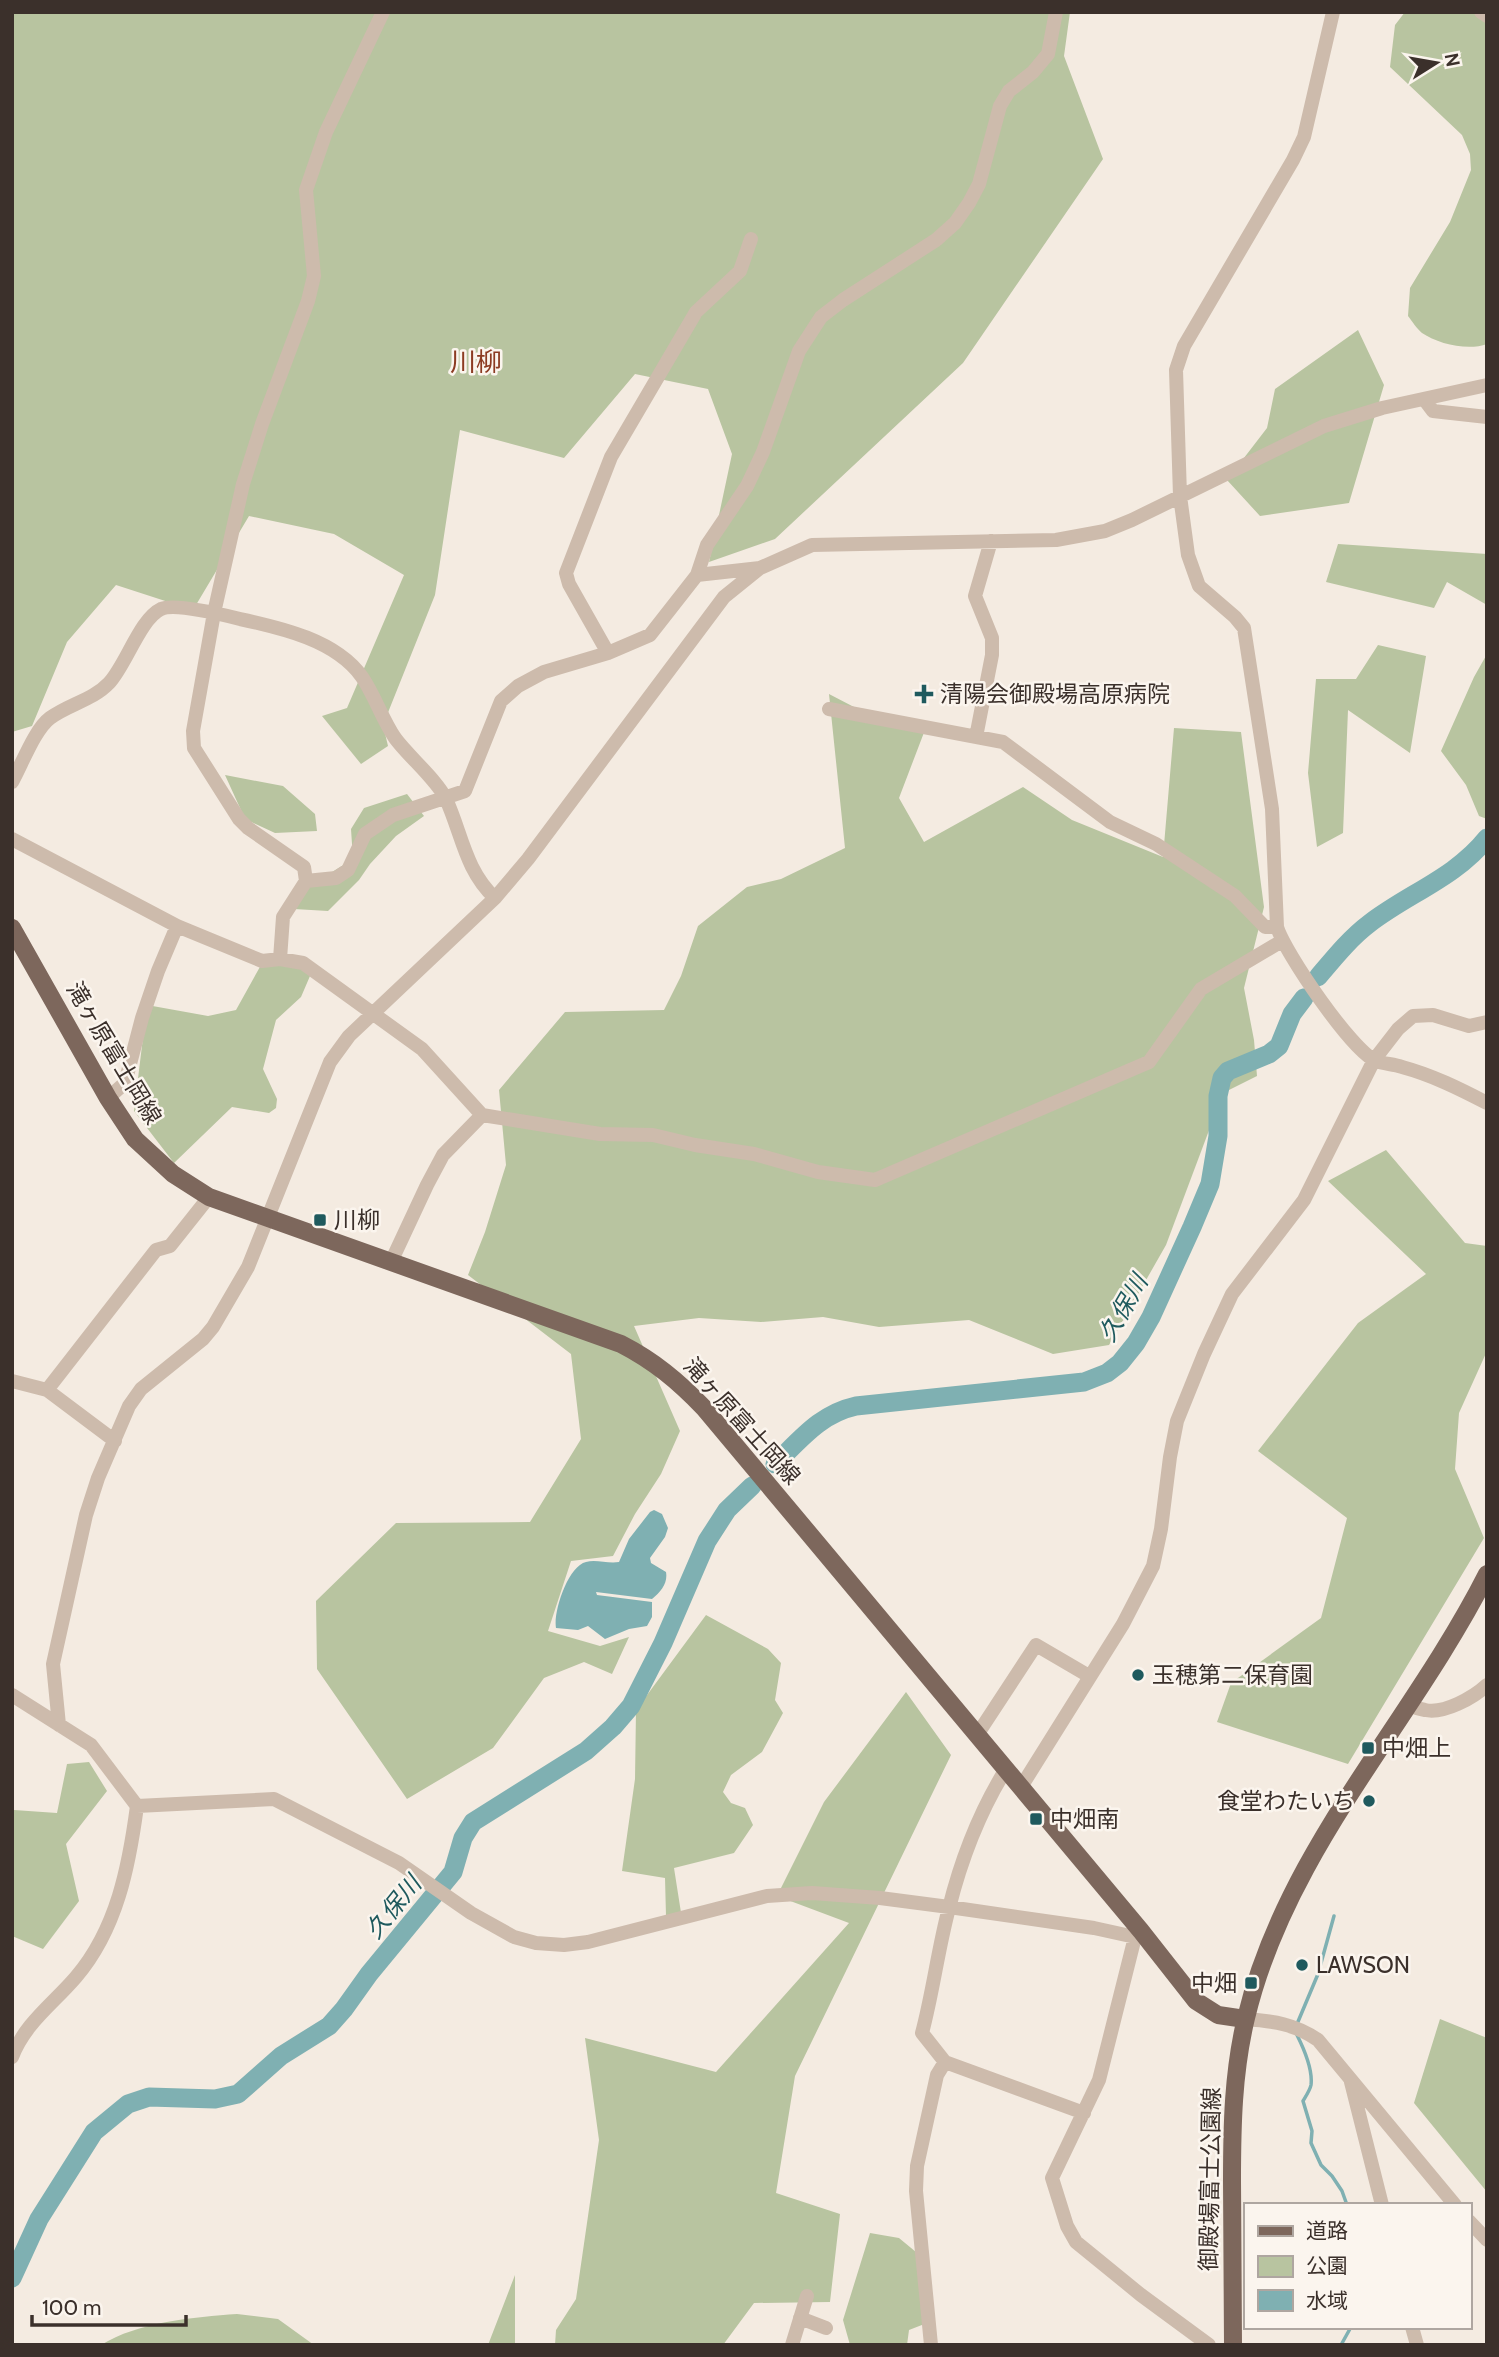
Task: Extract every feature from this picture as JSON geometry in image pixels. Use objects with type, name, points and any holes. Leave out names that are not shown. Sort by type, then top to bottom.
[{"type":"main road","name":"滝ヶ原富士岡線","points":[[12,928],[108,1098],[135,1139],[173,1174],[209,1197],[621,1345],[658,1365],[679,1382],[704,1408],[1006,1769],[1138,1934],[1196,2001],[1217,2015],[1245,2019]]},
{"type":"main road","name":"御殿場富士公園線","points":[[1233,2345],[1233,2105],[1245,2019],[1257,1978],[1308,1862],[1339,1808],[1468,1610],[1487,1574]]},
{"type":"street","points":[[280,959],[283,917],[306,881],[304,867],[239,819],[194,748],[193,732],[214,613],[243,484],[308,301],[314,276],[306,190],[326,132],[383,12]]},
{"type":"street","points":[[306,881],[336,878],[348,870],[365,835],[393,815],[465,791],[501,701],[518,686],[544,672],[608,653],[650,635],[697,575],[707,545],[747,486],[763,452],[799,351],[821,317],[936,240],[955,223],[969,203],[979,184],[1000,106],[1009,91],[1033,72],[1048,54],[1056,12]]},
{"type":"street","points":[[1333,12],[1304,136],[1293,160],[1184,346],[1176,370],[1180,496],[1188,555],[1199,586],[1244,628],[1272,809],[1279,934],[1322,1002],[1359,1047],[1374,1060],[1424,1074],[1487,1103]]},
{"type":"street","points":[[1481,12],[1487,16]]},
{"type":"street","points":[[608,653],[569,584],[566,573],[611,457],[696,312],[740,271],[751,239]]},
{"type":"street","points":[[59,1725],[53,1664],[86,1514],[98,1478],[129,1406],[141,1389],[187,1353],[213,1327],[248,1267],[330,1062],[349,1036],[495,898],[528,859],[724,597],[760,568],[812,545],[1056,540],[1105,531],[1324,426],[1355,415],[1487,385]]},
{"type":"street","points":[[1424,399],[1433,411],[1487,417]]},
{"type":"street","points":[[976,737],[992,655],[992,638],[975,596],[990,541]]},
{"type":"street","points":[[697,575],[760,568]]},
{"type":"street","points":[[12,782],[40,728],[50,718],[86,700],[110,682],[147,623],[162,609],[177,608],[214,613],[275,627],[318,641],[362,676],[395,737],[445,797],[462,847],[483,887],[495,898]]},
{"type":"street","points":[[829,709],[1003,742],[1110,822],[1156,844],[1235,896],[1265,927],[1279,934]]},
{"type":"street","points":[[12,839],[177,926],[262,961],[280,959],[303,963],[422,1049],[482,1115],[600,1134],[653,1135],[754,1154],[818,1172],[876,1180],[1149,1062],[1201,989],[1279,934]]},
{"type":"street","points":[[108,1098],[125,1083],[142,1018],[177,926]]},
{"type":"street","points":[[1021,1787],[1123,1624],[1153,1566],[1177,1421],[1219,1320],[1243,1278],[1304,1200],[1374,1060],[1398,1029],[1413,1016],[1433,1015],[1469,1026],[1487,1022]]},
{"type":"street","points":[[391,1262],[443,1156],[482,1115]]},
{"type":"street","points":[[47,1390],[156,1250],[171,1245],[209,1197]]},
{"type":"street","points":[[12,1381],[47,1390],[115,1441]]},
{"type":"street","points":[[977,1735],[1036,1645],[1089,1676]]},
{"type":"street","points":[[1408,1705],[1427,1711],[1443,1709],[1478,1694],[1487,1685]]},
{"type":"street","points":[[12,1695],[91,1745],[137,1805],[118,1901],[109,1926],[77,1976],[19,2039],[12,2057]]},
{"type":"street","points":[[1006,1769],[995,1787],[969,1846],[949,1907],[922,2033],[945,2062],[1084,2113]]},
{"type":"street","points":[[137,1805],[274,1799],[398,1863],[447,1897],[514,1937],[536,1942],[564,1945],[615,1936],[767,1896],[812,1894],[880,1898],[1138,1934],[1099,2080],[1052,2178],[1067,2226],[1076,2242],[1141,2295],[1209,2345]]},
{"type":"street","points":[[1245,2019],[1283,2023],[1303,2029],[1318,2040],[1453,2203]]},
{"type":"street","points":[[930,2345],[916,2191],[917,2166],[937,2075],[945,2062]]},
{"type":"street","points":[[1350,2077],[1382,2203]]},
{"type":"street","points":[[1471,2223],[1487,2240]]},
{"type":"street","points":[[792,2345],[807,2296]]},
{"type":"street","points":[[800,2318],[826,2329]]},
{"type":"green space","points":[[12,12],[1070,12],[1064,56],[1103,159],[963,363],[775,539],[709,562],[732,454],[708,389],[635,374],[564,458],[460,430],[435,595],[383,725],[388,746],[361,764],[322,716],[347,708],[404,575],[334,534],[249,516],[193,610],[116,585],[67,642],[32,726],[12,732]]},
{"type":"green space","points":[[1405,12],[1487,12],[1487,344],[1479,346],[1453,345],[1436,340],[1422,333],[1408,316],[1410,288],[1450,222],[1471,170],[1470,154],[1462,135],[1390,67],[1395,25]]},
{"type":"green space","points":[[1358,330],[1384,385],[1349,503],[1260,516],[1227,480],[1267,428],[1275,389]]},
{"type":"green space","points":[[1338,544],[1487,554],[1487,605],[1447,582],[1434,608],[1326,582]]},
{"type":"green space","points":[[1378,645],[1426,656],[1410,753],[1348,710],[1343,833],[1317,847],[1308,773],[1316,679],[1356,679]]},
{"type":"green space","points":[[1487,654],[1487,819],[1479,816],[1466,785],[1441,751]]},
{"type":"green space","points":[[829,694],[877,719],[928,722],[899,798],[924,842],[1023,787],[1072,820],[1163,857],[1174,728],[1241,732],[1264,907],[1244,988],[1254,1040],[1257,1076],[1223,1093],[1166,1245],[1109,1345],[1053,1354],[969,1320],[879,1327],[823,1317],[761,1322],[699,1318],[634,1326],[680,1431],[661,1474],[635,1514],[613,1556],[571,1561],[548,1631],[600,1646],[629,1637],[612,1674],[584,1662],[544,1678],[493,1748],[407,1799],[317,1669],[316,1601],[396,1523],[530,1522],[581,1439],[571,1354],[468,1275],[506,1165],[499,1090],[565,1012],[664,1010],[681,976],[698,926],[747,887],[781,879],[845,848]]},
{"type":"green space","points":[[225,775],[283,786],[315,814],[317,831],[275,833],[245,819]]},
{"type":"green space","points":[[407,794],[424,816],[396,836],[359,880],[328,911],[294,909],[308,887],[353,859],[351,829],[364,808]]},
{"type":"green space","points":[[261,965],[306,966],[310,976],[301,997],[276,1020],[263,1069],[277,1099],[276,1108],[269,1113],[232,1107],[174,1163],[134,1111],[147,1005],[208,1016],[236,1010]]},
{"type":"green space","points":[[1386,1150],[1465,1243],[1487,1246],[1487,1351],[1459,1413],[1455,1469],[1484,1538],[1348,1764],[1217,1722],[1231,1683],[1321,1618],[1347,1518],[1258,1451],[1358,1323],[1426,1274],[1328,1181]]},
{"type":"green space","points":[[706,1615],[768,1649],[781,1663],[775,1700],[783,1713],[762,1752],[731,1775],[723,1792],[731,1803],[745,1808],[753,1825],[734,1853],[674,1868],[682,1919],[666,1916],[665,1878],[622,1871],[635,1779],[636,1710]]},
{"type":"green space","points":[[906,1692],[951,1755],[795,2076],[776,2193],[840,2214],[830,2302],[754,2303],[723,2345],[555,2345],[556,2330],[576,2299],[599,2140],[585,2038],[716,2072],[849,1923],[777,1896],[824,1802]]},
{"type":"green space","points":[[89,1762],[107,1791],[66,1844],[79,1901],[43,1949],[12,1936],[12,1813],[14,1810],[57,1813],[67,1764]]},
{"type":"green space","points":[[1440,2019],[1487,2038],[1487,2192],[1414,2103]]},
{"type":"green space","points":[[870,2233],[899,2238],[922,2257],[927,2323],[909,2330],[907,2345],[850,2345],[843,2320]]},
{"type":"green space","points":[[515,2275],[515,2345],[488,2345]]},
{"type":"green space","points":[[237,2314],[278,2319],[314,2345],[101,2345],[149,2326]]},
{"type":"water","points":[[654,1510],[662,1514],[668,1528],[650,1558],[651,1563],[666,1572],[665,1584],[661,1590],[652,1599],[596,1592],[597,1595],[652,1602],[652,1617],[647,1626],[629,1629],[605,1639],[588,1626],[578,1630],[556,1628],[559,1601],[573,1572],[586,1562],[619,1562],[629,1539]]},
{"type":"waterway","name":"久保川","points":[[1318,977],[1342,948],[1363,929],[1461,864],[1487,838]]},
{"type":"waterway","name":"久保川","points":[[775,1464],[821,1421],[856,1406],[1084,1382],[1107,1373],[1120,1363],[1151,1317],[1210,1184],[1218,1136],[1218,1096],[1222,1078],[1228,1071],[1269,1054],[1279,1046],[1292,1014],[1304,998]]},
{"type":"waterway","name":"久保川","points":[[12,2278],[39,2219],[94,2132],[128,2104],[149,2097],[215,2099],[238,2094],[281,2056],[329,2026],[453,1872],[463,1838],[473,1822],[586,1751],[613,1727],[631,1706],[663,1643],[707,1541],[727,1510],[752,1486]]},
{"type":"waterway","points":[[1297,2024],[1318,1974],[1334,1916]]},
{"type":"waterway","points":[[1297,2035],[1311,2072],[1310,2087],[1303,2101],[1312,2131],[1311,2143],[1321,2165],[1342,2191],[1346,2203]]},
{"type":"waterway","points":[[1341,2345],[1350,2329]]},
{"type":"place","name":"清陽会御殿場高原病院","points":[[924,694]]},
{"type":"place","name":"川柳","points":[[320,1220]]},
{"type":"place","name":"玉穂第二保育園","points":[[1138,1675]]},
{"type":"place","name":"中畑上","points":[[1368,1748]]},
{"type":"place","name":"食堂わたいち","points":[[1369,1801]]},
{"type":"place","name":"中畑南","points":[[1036,1819]]},
{"type":"place","name":"LAWSON","points":[[1302,1965]]},
{"type":"place","name":"中畑","points":[[1251,1983]]},
{"type":"district","name":"川柳","points":[[476,362]]}]
